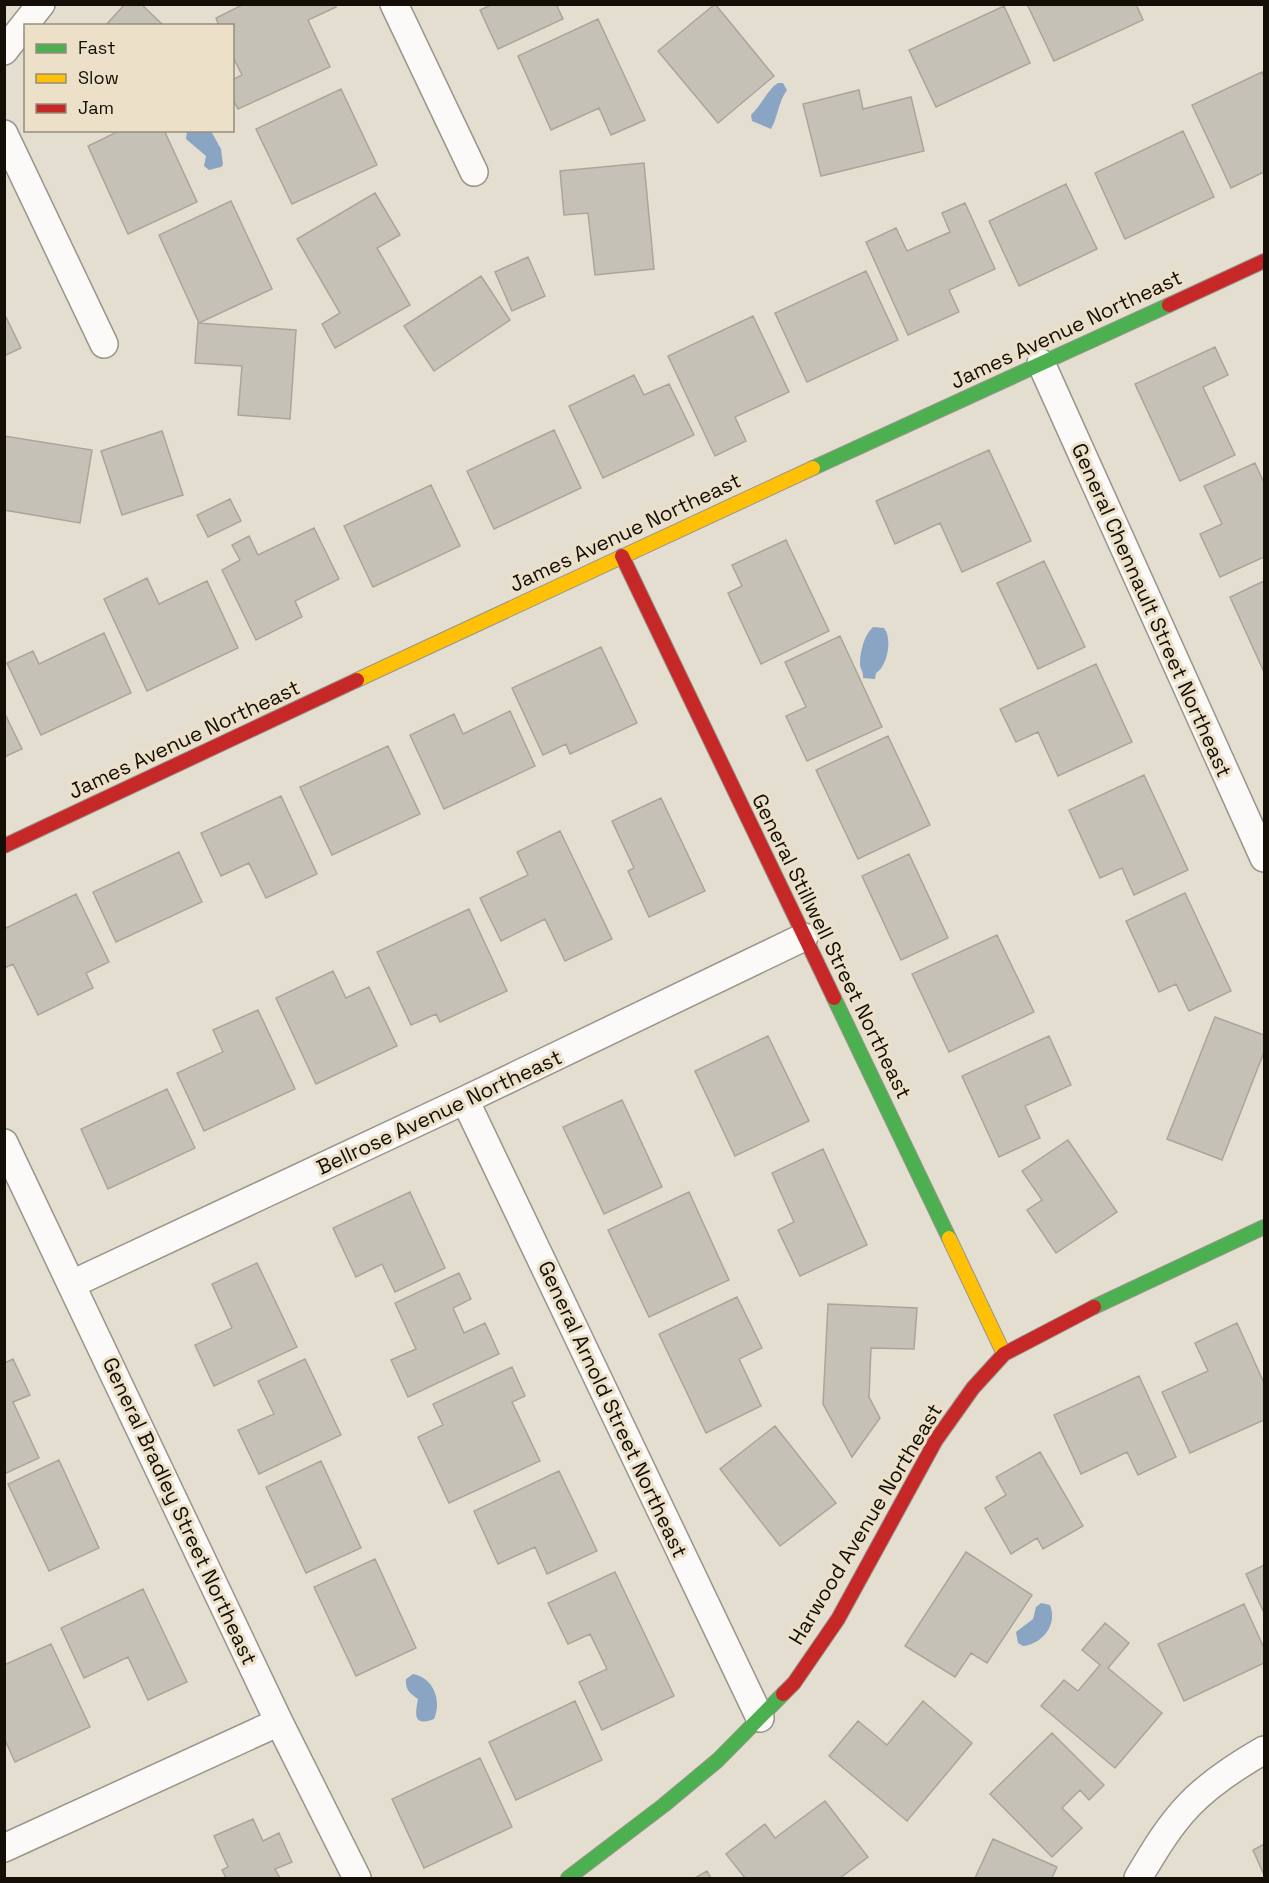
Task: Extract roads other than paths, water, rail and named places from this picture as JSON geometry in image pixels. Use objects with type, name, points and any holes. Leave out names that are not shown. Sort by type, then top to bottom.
[{"type":"street","points":[[25,24],[41,4]]},
{"type":"street","points":[[394,4],[474,172]]},
{"type":"street","points":[[4,51],[24,26]]},
{"type":"street","points":[[4,134],[104,344]]},
{"type":"street","name":"James Avenue Northeast","points":[[4,846],[622,556],[1264,261]]},
{"type":"street","name":"General Chennault Street Northeast","points":[[1041,363],[1264,858]]},
{"type":"street","name":"General Stillwell Street Northeast","points":[[622,556],[1004,1354]]},
{"type":"street","name":"Bellrose Avenue Northeast","points":[[72,1284],[465,1100],[804,937]]},
{"type":"street","name":"General Arnold Street Northeast","points":[[465,1100],[760,1718]]},
{"type":"street","name":"General Bradley Street Northeast","points":[[4,1143],[279,1722],[357,1878]]},
{"type":"street","name":"Harwood Avenue Northeast","points":[[568,1878],[664,1805],[718,1760],[794,1683],[838,1619],[936,1440],[973,1388],[1004,1354],[1064,1321],[1264,1227]]},
{"type":"street","points":[[4,1848],[279,1722]]},
{"type":"street","points":[[1137,1878],[1157,1845],[1189,1805],[1237,1766],[1264,1749]]},
{"type":"water","points":[[778,83],[783,83],[787,90],[771,129],[752,121],[751,115]]},
{"type":"water","points":[[187,132],[212,132],[221,149],[223,165],[209,170],[204,166],[206,156],[186,139]]},
{"type":"water","points":[[873,627],[884,628],[888,639],[886,659],[876,673],[875,679],[863,678],[860,664],[863,644]]},
{"type":"water","points":[[1041,1603],[1050,1605],[1052,1620],[1050,1626],[1036,1642],[1023,1646],[1018,1643],[1016,1632],[1033,1619],[1036,1607]]},
{"type":"water","points":[[413,1674],[426,1680],[434,1691],[437,1705],[434,1719],[422,1722],[417,1718],[418,1699],[406,1686],[406,1679]]}]
